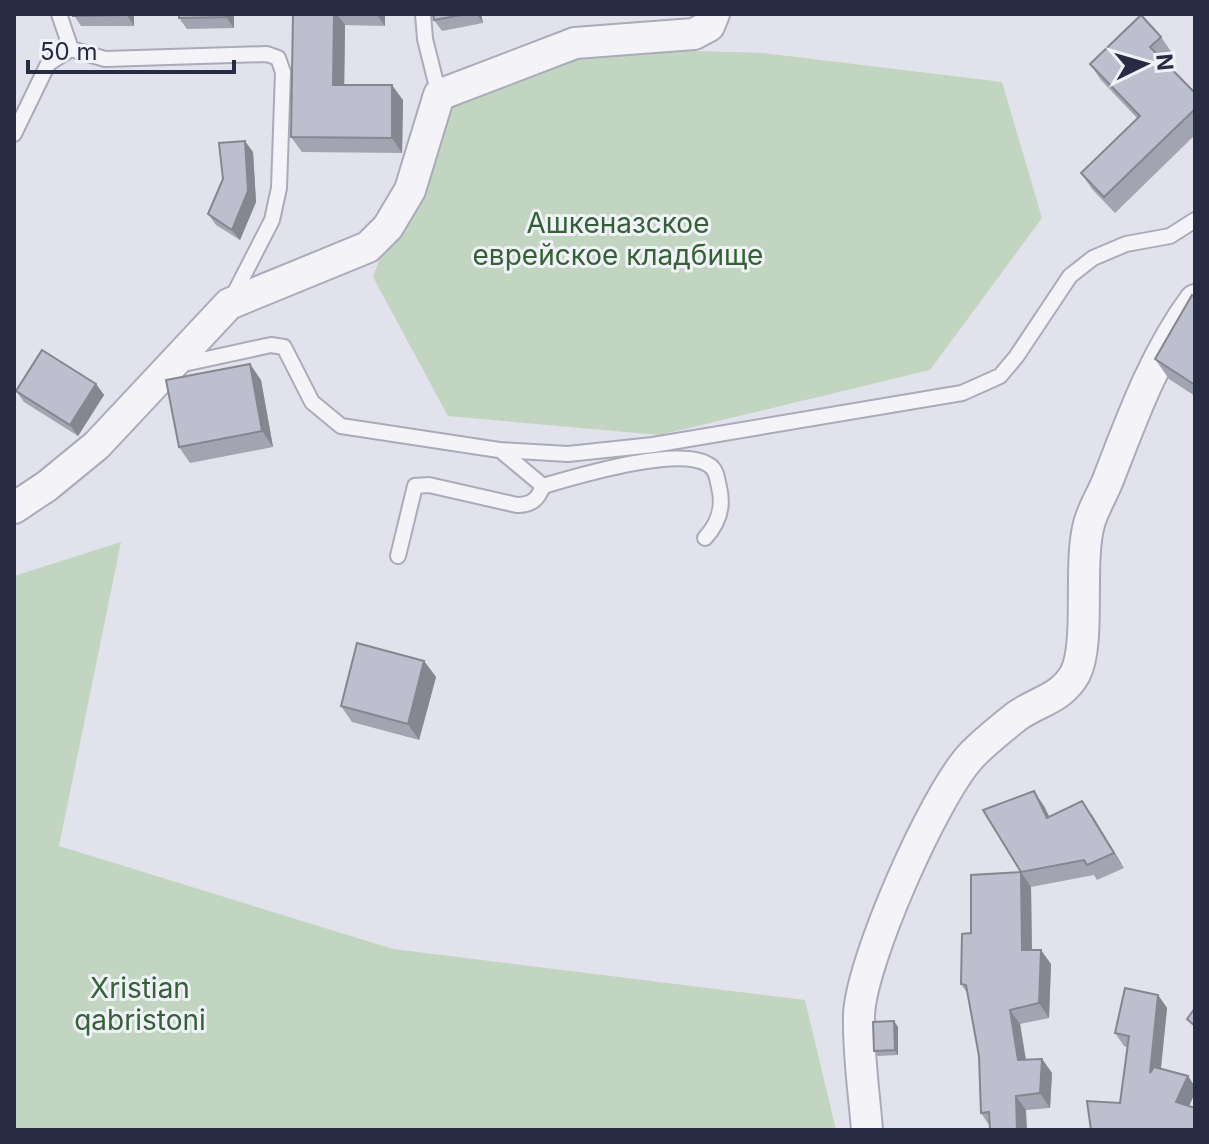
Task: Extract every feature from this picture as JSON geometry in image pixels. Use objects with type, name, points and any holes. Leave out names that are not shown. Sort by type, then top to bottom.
[{"type":"street","points":[[14,508],[47,486],[97,445],[229,304],[368,247],[388,227],[410,190],[439,95],[575,43],[694,34],[709,26],[714,14]]},
{"type":"street","points":[[867,1130],[859,1013],[869,971],[908,867],[941,797],[973,754],[1020,714],[1046,703],[1063,691],[1076,672],[1083,637],[1081,595],[1089,524],[1172,331],[1195,300]]},
{"type":"lane","points":[[59,14],[71,49]]},
{"type":"lane","points":[[423,14],[425,39],[439,95]]},
{"type":"lane","points":[[14,134],[48,64],[71,49],[105,59],[267,54],[278,58],[283,72],[279,188],[272,220],[229,304]]},
{"type":"lane","points":[[167,368],[271,345],[284,347],[312,402],[341,426],[499,450],[568,454],[653,445],[962,393],[1000,376],[1070,276],[1093,258],[1126,244],[1170,236],[1195,220]]},
{"type":"lane","points":[[499,450],[543,486]]},
{"type":"lane","points":[[398,556],[415,486],[429,485],[528,505],[538,497],[543,486],[616,465],[693,459],[710,465],[716,473],[722,502],[716,526],[705,538]]},
{"type":"green space","name":"Ашкеназское еврейское кладбище","points":[[561,47],[763,53],[1002,82],[1042,218],[930,370],[660,435],[448,416],[373,277],[438,99]]},
{"type":"green space","name":"Xristian qabristoni","points":[[121,542],[59,846],[393,949],[805,1000],[836,1130],[14,1130],[14,576]]},
{"type":"building","points":[[127,14],[127,15],[73,16]]},
{"type":"building","points":[[179,14],[226,14],[226,17],[179,18]]},
{"type":"building","points":[[293,14],[334,14],[333,85],[392,85],[392,138],[291,137]]},
{"type":"building","points":[[433,14],[467,14],[434,20]]},
{"type":"building","points":[[1141,15],[1161,37],[1150,47],[1195,93],[1195,109],[1104,197],[1081,173],[1140,116],[1090,64]]},
{"type":"building","points":[[245,141],[248,191],[232,230],[208,214],[223,179],[219,143]]},
{"type":"building","points":[[1192,295],[1195,297],[1195,385],[1155,359]]},
{"type":"building","points":[[42,350],[96,384],[70,425],[16,391]]},
{"type":"building","points":[[250,364],[262,431],[179,447],[166,380]]},
{"type":"building","points":[[357,643],[424,661],[408,724],[341,706]]},
{"type":"building","points":[[1034,791],[1047,818],[1082,801],[1114,853],[1087,865],[1084,860],[1021,872],[983,810]]},
{"type":"building","points":[[1021,872],[1022,950],[1041,950],[1039,1003],[1010,1010],[1018,1060],[1042,1059],[1040,1093],[1016,1096],[1017,1130],[990,1130],[989,1112],[981,1113],[979,1056],[966,985],[961,984],[962,934],[971,933],[971,875]]},
{"type":"building","points":[[1125,988],[1158,995],[1150,1073],[1154,1067],[1188,1076],[1176,1102],[1195,1108],[1195,1130],[1091,1130],[1087,1101],[1120,1103],[1129,1036],[1115,1033]]},
{"type":"building","points":[[1195,1008],[1195,1026],[1187,1019]]},
{"type":"building","points":[[894,1021],[895,1050],[874,1051],[873,1022]]}]
